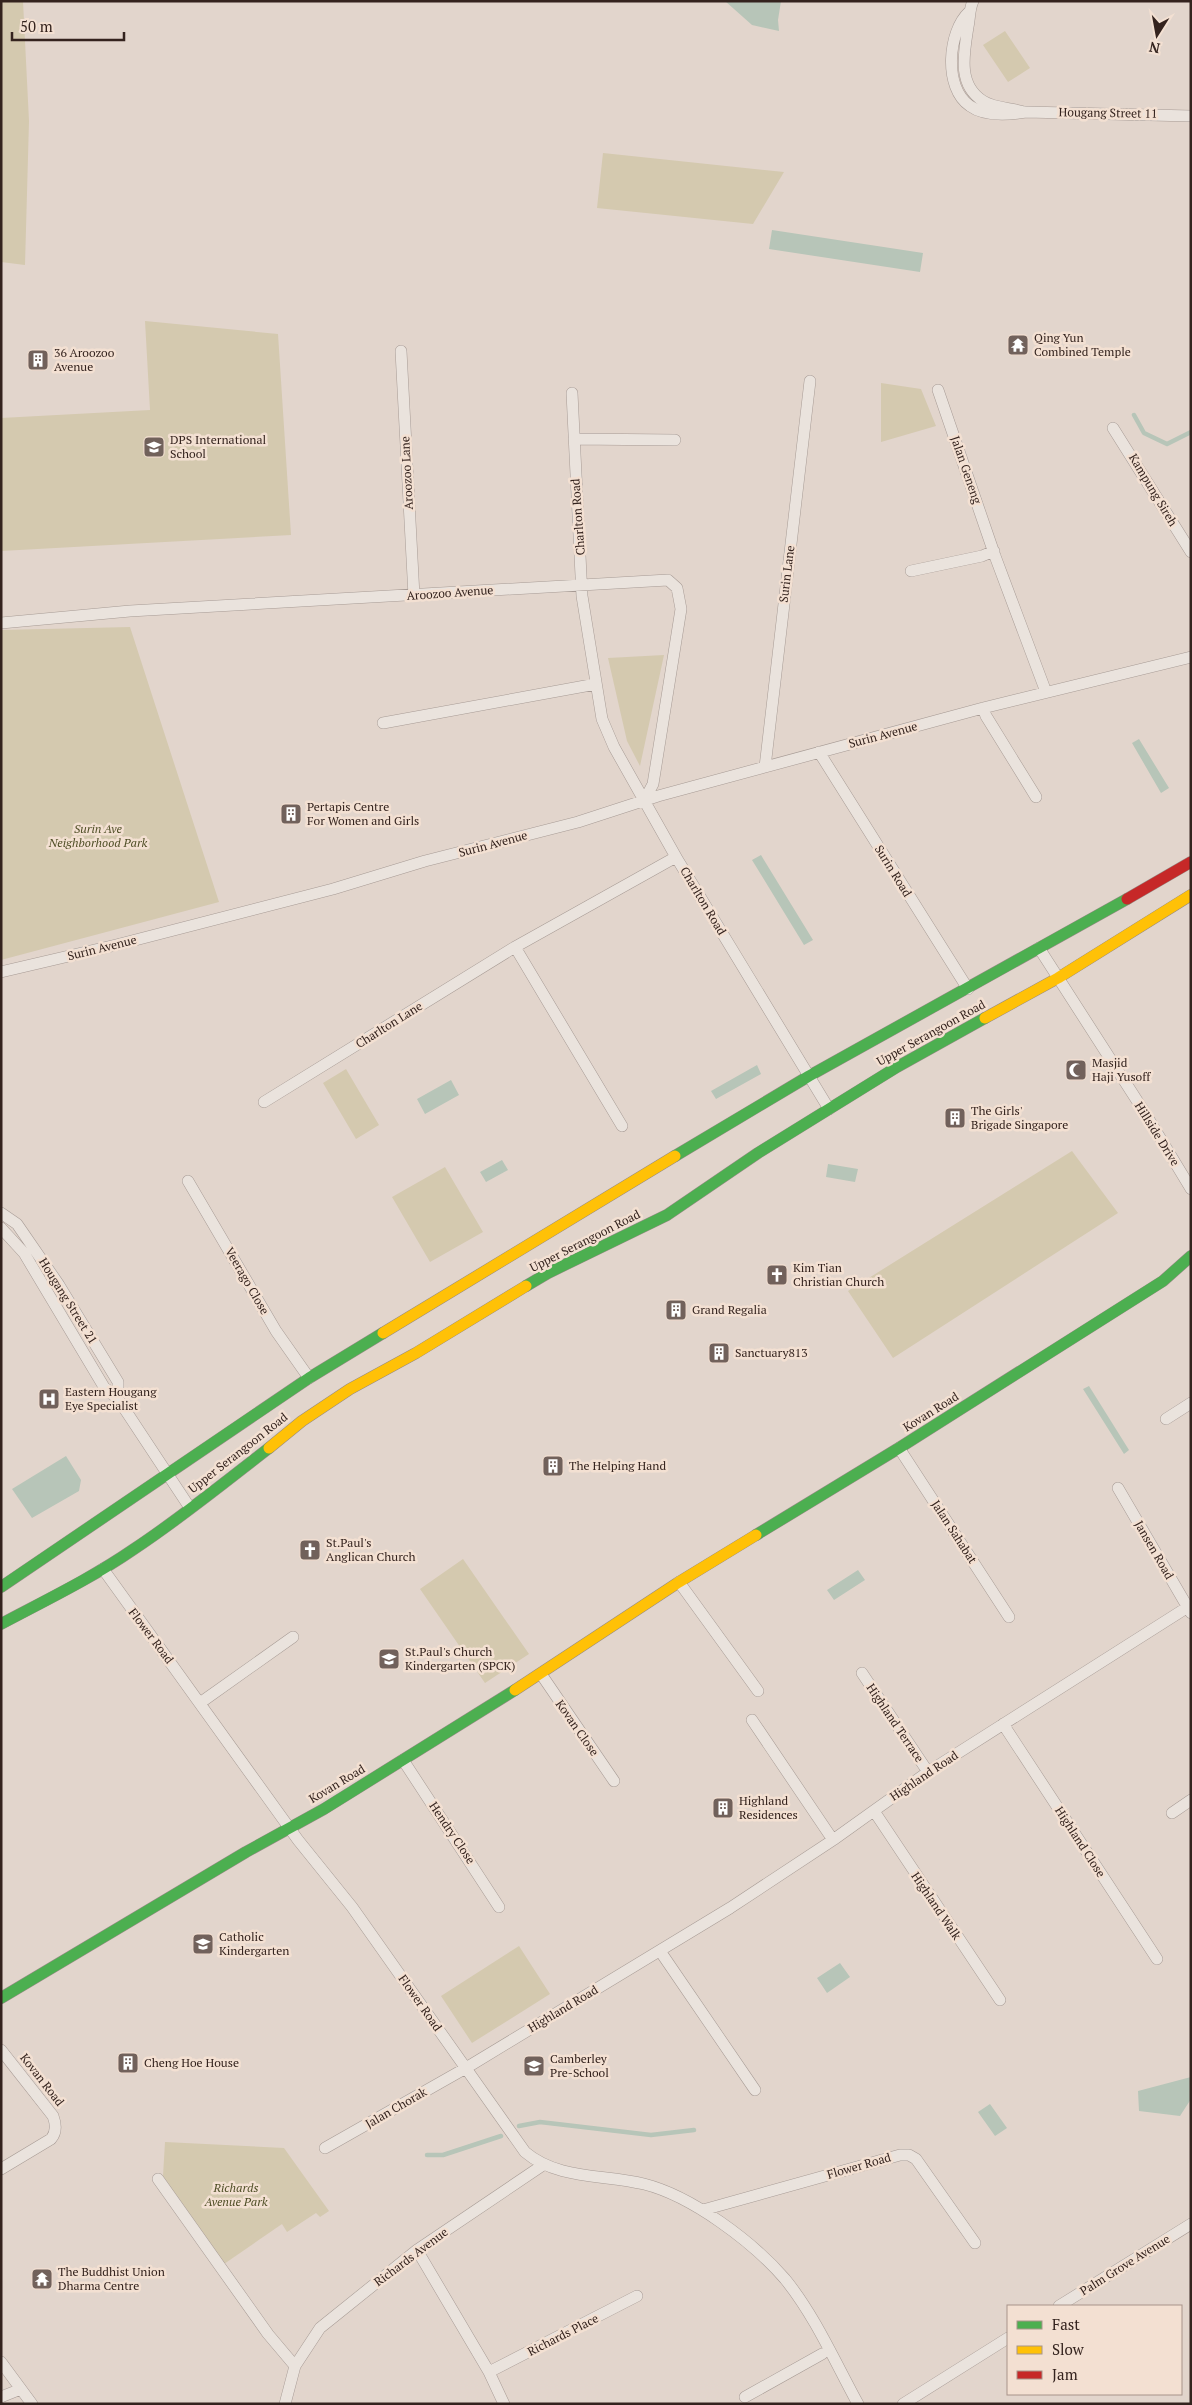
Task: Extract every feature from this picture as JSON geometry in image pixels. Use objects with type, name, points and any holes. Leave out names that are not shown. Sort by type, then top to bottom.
[{"type":"main road","name":"Upper Serangoon Road","points":[[1,1587],[309,1378],[585,1209],[809,1076],[968,989],[1191,862]]},
{"type":"main road","name":"Upper Serangoon Road","points":[[1,1624],[103,1569],[135,1549],[288,1431],[350,1389],[416,1353],[548,1273],[667,1215],[897,1066],[1058,978],[1191,895]]},
{"type":"main road","name":"Kovan Road","points":[[1,1998],[290,1827],[324,1810],[541,1674],[680,1582],[900,1448],[1163,1281],[1191,1256]]},
{"type":"street","name":"Hougang Street 11","points":[[971,7],[964,68],[967,82],[976,96],[985,102],[1026,112],[1191,116]]},
{"type":"street","name":"Aroozoo Lane","points":[[401,351],[414,596]]},
{"type":"street","name":"Surin Lane","points":[[765,767],[810,381]]},
{"type":"street","name":"Jalan Geneng","points":[[938,390],[1046,692]]},
{"type":"street","name":"Charlton Road","points":[[572,393],[581,585],[602,718],[614,747],[676,857],[829,1109]]},
{"type":"street","name":"Kampung Sireh","points":[[1113,428],[1191,552]]},
{"type":"street","points":[[574,439],[675,440]]},
{"type":"street","points":[[911,571],[982,556],[994,551]]},
{"type":"street","name":"Aroozoo Avenue","points":[[1,623],[139,610],[414,596],[668,580],[674,583],[679,595],[681,609],[653,784],[644,801]]},
{"type":"street","name":"Surin Avenue","points":[[1,972],[116,945],[333,888],[425,861],[578,822],[644,801],[983,708],[1191,657]]},
{"type":"street","points":[[383,723],[596,684]]},
{"type":"street","points":[[983,708],[986,716],[1036,797]]},
{"type":"street","name":"Surin Road","points":[[819,752],[968,989]]},
{"type":"street","name":"Charlton Lane","points":[[264,1102],[515,947],[676,857]]},
{"type":"street","points":[[515,947],[622,1126]]},
{"type":"street","name":"Hillside Drive","points":[[1039,948],[1145,1113],[1191,1189]]},
{"type":"street","name":"Veerago Close","points":[[188,1181],[276,1331],[309,1378]]},
{"type":"street","name":"Hougang Street 21","points":[[1,1213],[17,1224],[59,1285],[118,1382],[118,1398]]},
{"type":"street","name":"Hougang Street 21","points":[[1,1228],[24,1252],[104,1387],[118,1398],[190,1508]]},
{"type":"street","points":[[1166,1419],[1191,1403]]},
{"type":"street","name":"Jalan Sahabat","points":[[900,1448],[1009,1617]]},
{"type":"street","name":"Jansen Road","points":[[1118,1488],[1190,1608]]},
{"type":"street","name":"Flower Road","points":[[103,1569],[290,1827],[352,1907],[517,2143],[534,2160],[543,2165],[564,2172],[647,2185],[703,2210],[748,2245],[784,2279],[808,2311],[858,2404]]},
{"type":"street","points":[[680,1582],[758,1691]]},
{"type":"street","name":"Highland Road","points":[[466,2068],[660,1951],[833,1840],[928,1772],[1190,1608]]},
{"type":"street","points":[[200,1703],[293,1637]]},
{"type":"street","name":"Highland Terrace","points":[[862,1673],[928,1772]]},
{"type":"street","name":"Kovan Close","points":[[541,1674],[614,1781]]},
{"type":"street","points":[[752,1720],[833,1840]]},
{"type":"street","name":"Highland Close","points":[[1003,1724],[1157,1959]]},
{"type":"street","name":"Hendry Close","points":[[403,1760],[500,1907]]},
{"type":"street","points":[[1172,1813],[1191,1800]]},
{"type":"street","name":"Highland Walk","points":[[874,1811],[1000,2000]]},
{"type":"street","points":[[660,1951],[755,2090]]},
{"type":"street","name":"Kovan Road","points":[[1,2050],[53,2116],[56,2129],[53,2136],[47,2142],[1,2168]]},
{"type":"street","name":"Jalan Chorak","points":[[326,2148],[466,2068]]},
{"type":"street","name":"Flower Road","points":[[703,2210],[900,2155],[909,2155],[916,2159],[975,2243]]},
{"type":"street","name":"Richards Avenue","points":[[285,2404],[295,2366],[320,2328],[416,2250],[543,2165]]},
{"type":"street","points":[[158,2178],[263,2326],[295,2366]]},
{"type":"street","name":"Palm Grove Avenue","points":[[1061,2305],[1191,2224]]},
{"type":"street","points":[[416,2250],[489,2372],[504,2404]]},
{"type":"street","name":"Richards Place","points":[[489,2372],[638,2296]]},
{"type":"street","points":[[903,2404],[1007,2339]]},
{"type":"street","points":[[745,2397],[822,2354]]},
{"type":"street","points":[[1,2362],[32,2404]]},
{"type":"street","points":[[1,2397],[20,2389]]},
{"type":"green space","points":[[1,1],[23,1],[29,121],[25,265],[1,262]]},
{"type":"green space","points":[[1005,31],[1030,68],[1008,82],[983,45]]},
{"type":"green space","points":[[603,153],[784,172],[753,224],[597,208]]},
{"type":"green space","points":[[145,321],[278,334],[291,535],[1,551],[1,418],[150,410]]},
{"type":"green space","points":[[881,383],[921,389],[936,426],[881,442]]},
{"type":"green space","name":"Surin Ave Neighborhood Park","points":[[130,627],[219,902],[1,960],[1,630]]},
{"type":"green space","points":[[664,655],[640,766],[627,741],[608,658]]},
{"type":"green space","points":[[346,1069],[379,1125],[356,1139],[323,1083]]},
{"type":"green space","points":[[1072,1151],[1118,1213],[893,1358],[848,1291]]},
{"type":"green space","points":[[445,1167],[483,1232],[430,1262],[392,1197]]},
{"type":"green space","points":[[463,1559],[529,1654],[485,1683],[420,1589]]},
{"type":"green space","points":[[519,1946],[550,1994],[472,2043],[441,1996]]},
{"type":"green space","name":"Richards Avenue Park","points":[[165,2142],[284,2148],[329,2211],[320,2217],[316,2213],[287,2232],[282,2224],[224,2264],[163,2176]]},
{"type":"shaded area","points":[[725,1],[781,1],[778,20],[779,31],[752,25]]},
{"type":"shaded area","points":[[772,230],[923,253],[920,272],[769,249]]},
{"type":"shaded area","points":[[1139,739],[1169,788],[1161,793],[1132,743]]},
{"type":"shaded area","points":[[761,855],[813,940],[804,945],[752,860]]},
{"type":"shaded area","points":[[757,1065],[761,1074],[716,1099],[711,1091]]},
{"type":"shaded area","points":[[451,1080],[459,1095],[425,1114],[417,1099]]},
{"type":"shaded area","points":[[502,1160],[508,1170],[486,1182],[480,1172]]},
{"type":"shaded area","points":[[828,1164],[858,1169],[855,1182],[826,1177]]},
{"type":"shaded area","points":[[1089,1386],[1129,1450],[1124,1454],[1083,1389]]},
{"type":"shaded area","points":[[66,1456],[81,1480],[79,1491],[32,1518],[12,1489]]},
{"type":"shaded area","points":[[858,1570],[865,1580],[834,1600],[827,1590]]},
{"type":"shaded area","points":[[840,1963],[850,1977],[827,1993],[817,1978]]},
{"type":"shaded area","points":[[1191,2077],[1191,2099],[1180,2116],[1139,2111],[1138,2091]]},
{"type":"shaded area","points":[[990,2104],[1007,2128],[995,2136],[978,2112]]},
{"type":"waterway","points":[[1134,415],[1144,433],[1167,444],[1191,432]]},
{"type":"waterway","points":[[519,2126],[540,2122],[651,2135],[694,2130]]},
{"type":"waterway","points":[[427,2155],[443,2155],[501,2136]]},
{"type":"traffic: fast","points":[[675,1156],[809,1076],[1127,899]]},
{"type":"traffic: fast","points":[[526,1286],[548,1273],[667,1215],[758,1153],[897,1067],[985,1018]]},
{"type":"traffic: fast","points":[[756,1535],[899,1448],[1163,1281],[1191,1256]]},
{"type":"traffic: fast","points":[[1,1587],[309,1378],[383,1333]]},
{"type":"traffic: fast","points":[[1,1624],[118,1560],[186,1512],[269,1448]]},
{"type":"traffic: fast","points":[[1,1998],[246,1852],[324,1809],[515,1690]]},
{"type":"traffic: slow","points":[[985,1018],[1058,978],[1191,895]]},
{"type":"traffic: slow","points":[[383,1333],[675,1156]]},
{"type":"traffic: slow","points":[[269,1448],[302,1421],[350,1389],[416,1353],[526,1286]]},
{"type":"traffic: slow","points":[[515,1690],[679,1582],[756,1535]]},
{"type":"traffic: jam","points":[[1127,899],[1191,862]]},
{"type":"place","name":"Qing Yun Combined Temple","points":[[1018,345]]},
{"type":"place","name":"36 Aroozoo Avenue","points":[[38,360]]},
{"type":"place","name":"DPS International School","points":[[154,447]]},
{"type":"place","name":"Pertapis Centre For Women and Girls","points":[[291,814]]},
{"type":"place","name":"Masjid Haji Yusoff","points":[[1076,1070]]},
{"type":"place","name":"The Girls' Brigade Singapore","points":[[955,1118]]},
{"type":"place","name":"Kim Tian Christian Church","points":[[777,1275]]},
{"type":"place","name":"Grand Regalia","points":[[676,1310]]},
{"type":"place","name":"Sanctuary813","points":[[719,1353]]},
{"type":"place","name":"Eastern Hougang Eye Specialist","points":[[49,1399]]},
{"type":"place","name":"The Helping Hand","points":[[553,1466]]},
{"type":"place","name":"St.Paul's Anglican Church","points":[[310,1550]]},
{"type":"place","name":"St.Paul's Church Kindergarten (SPCK)","points":[[389,1659]]},
{"type":"place","name":"Highland Residences","points":[[723,1808]]},
{"type":"place","name":"Catholic Kindergarten","points":[[203,1944]]},
{"type":"place","name":"Cheng Hoe House","points":[[128,2063]]},
{"type":"place","name":"Camberley Pre-School","points":[[534,2066]]},
{"type":"place","name":"The Buddhist Union Dharma Centre","points":[[42,2279]]}]
